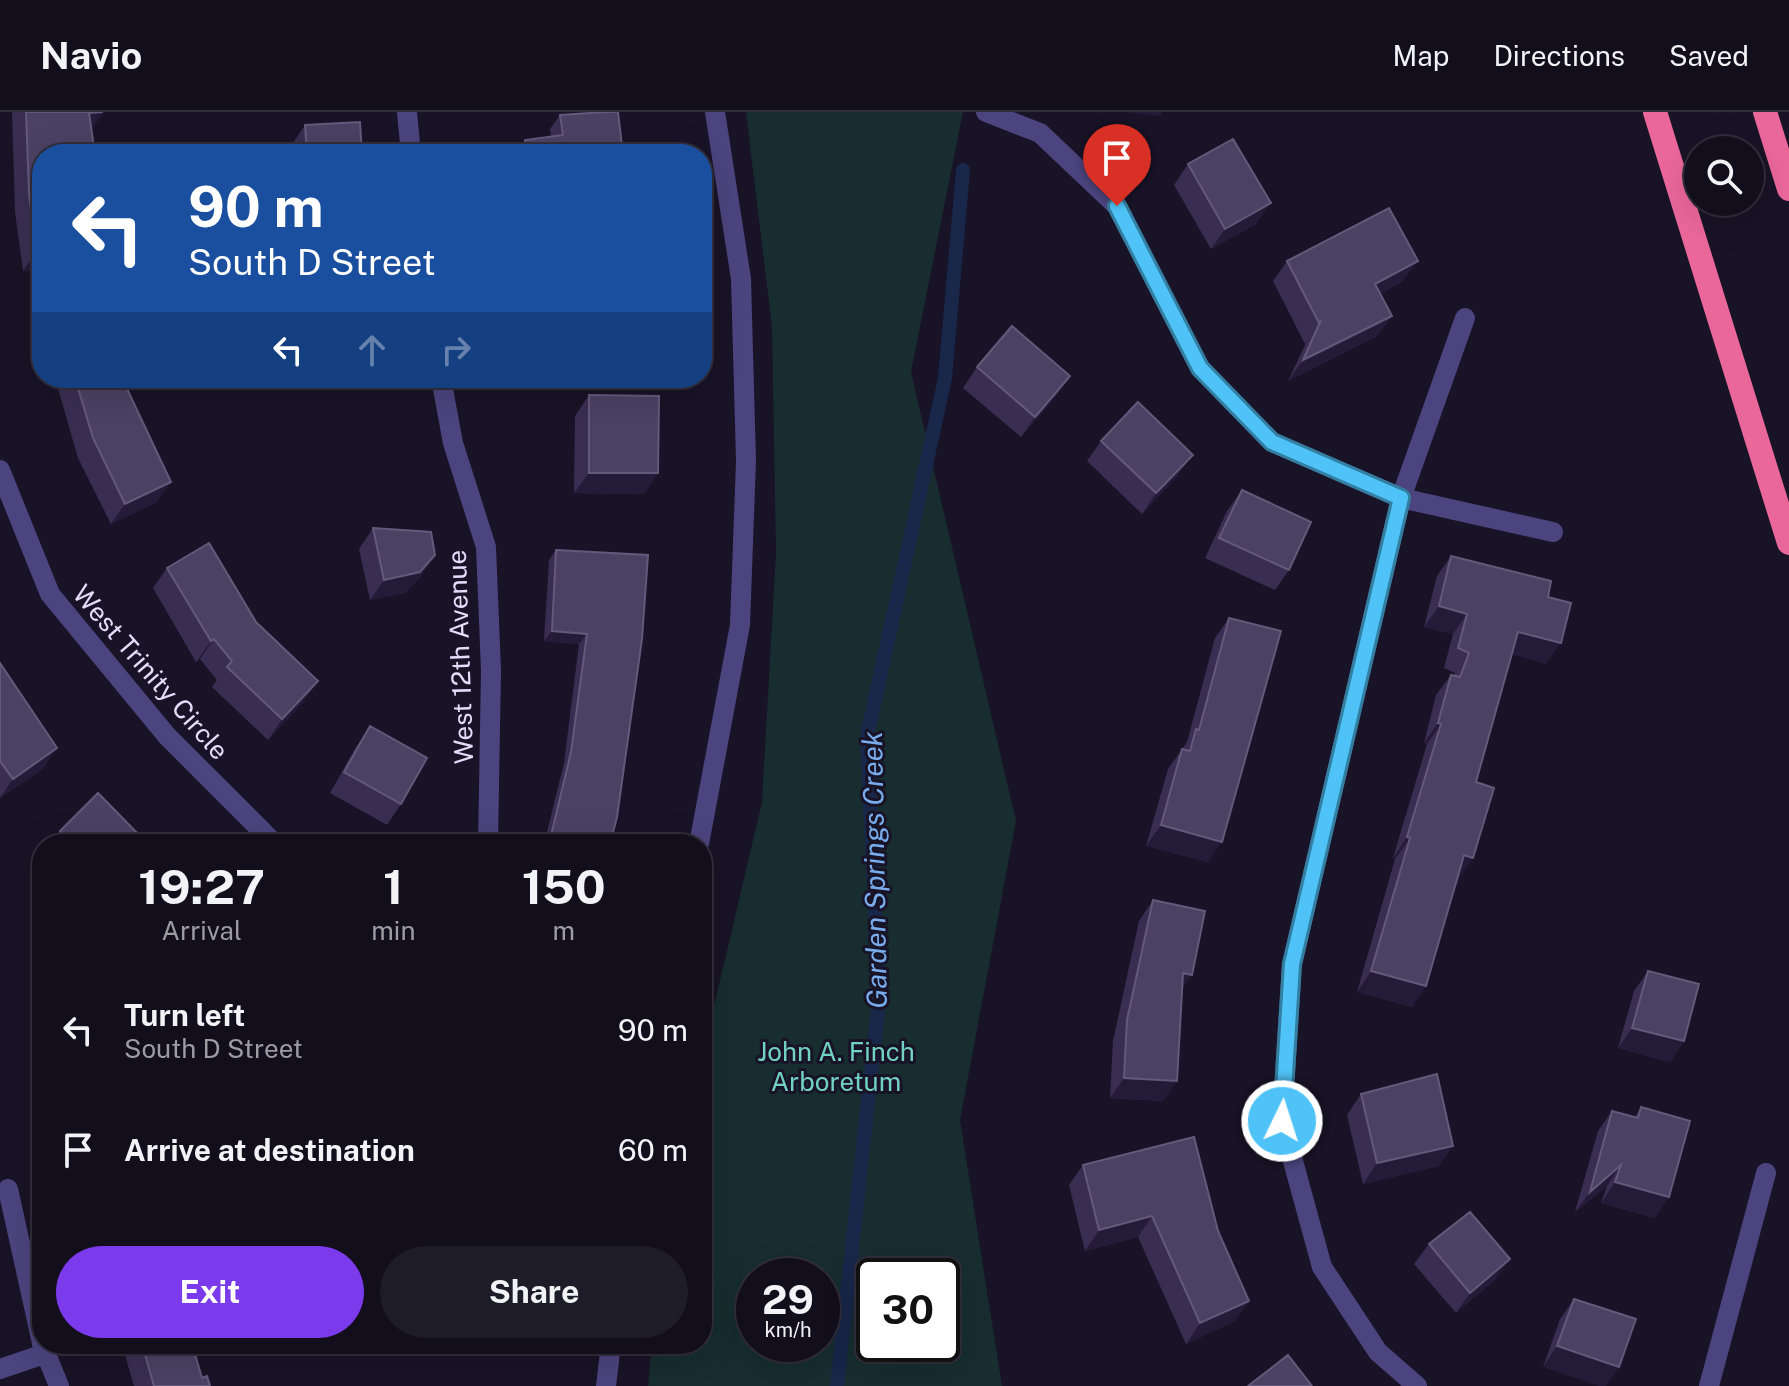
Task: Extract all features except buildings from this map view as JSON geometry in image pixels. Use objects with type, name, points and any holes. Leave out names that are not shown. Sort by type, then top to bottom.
[{"type":"highway","points":[[1655,112],[1789,543]]},
{"type":"highway","points":[[1765,112],[1789,189]]},
{"type":"street","points":[[407,112],[410,144]]},
{"type":"street","points":[[701,834],[740,625],[746,461],[741,279],[715,112]]},
{"type":"street","points":[[986,112],[1040,133],[1117,206],[1200,368],[1272,442],[1401,498],[1553,532]]},
{"type":"street","points":[[1040,133],[1043,112]]},
{"type":"street","points":[[1417,1386],[1378,1352],[1322,1267],[1282,1121],[1292,964],[1401,498],[1465,318]]},
{"type":"street","name":"West 12th Avenue","points":[[443,388],[453,443],[486,547],[491,671],[488,834]]},
{"type":"street","name":"West Trinity Circle","points":[[0,470],[50,594],[167,736],[265,834]]},
{"type":"street","points":[[1709,1386],[1766,1173]]},
{"type":"street","points":[[8,1189],[32,1297]]},
{"type":"street","points":[[0,1369],[32,1353]]},
{"type":"street","points":[[46,1354],[59,1386]]},
{"type":"street","points":[[606,1386],[610,1354]]},
{"type":"green space","name":"John A. Finch Arboretum","points":[[746,112],[963,112],[911,372],[1016,821],[960,1120],[1002,1386],[648,1386],[651,1354],[712,1354],[712,1014],[762,802],[776,553],[772,327]]},
{"type":"waterway","name":"Garden Springs Creek","points":[[837,1386],[879,1000],[867,736],[945,378],[963,170]]},
{"type":"route","points":[[1117,206],[1200,368],[1272,442],[1401,498],[1292,964],[1282,1121]]}]
